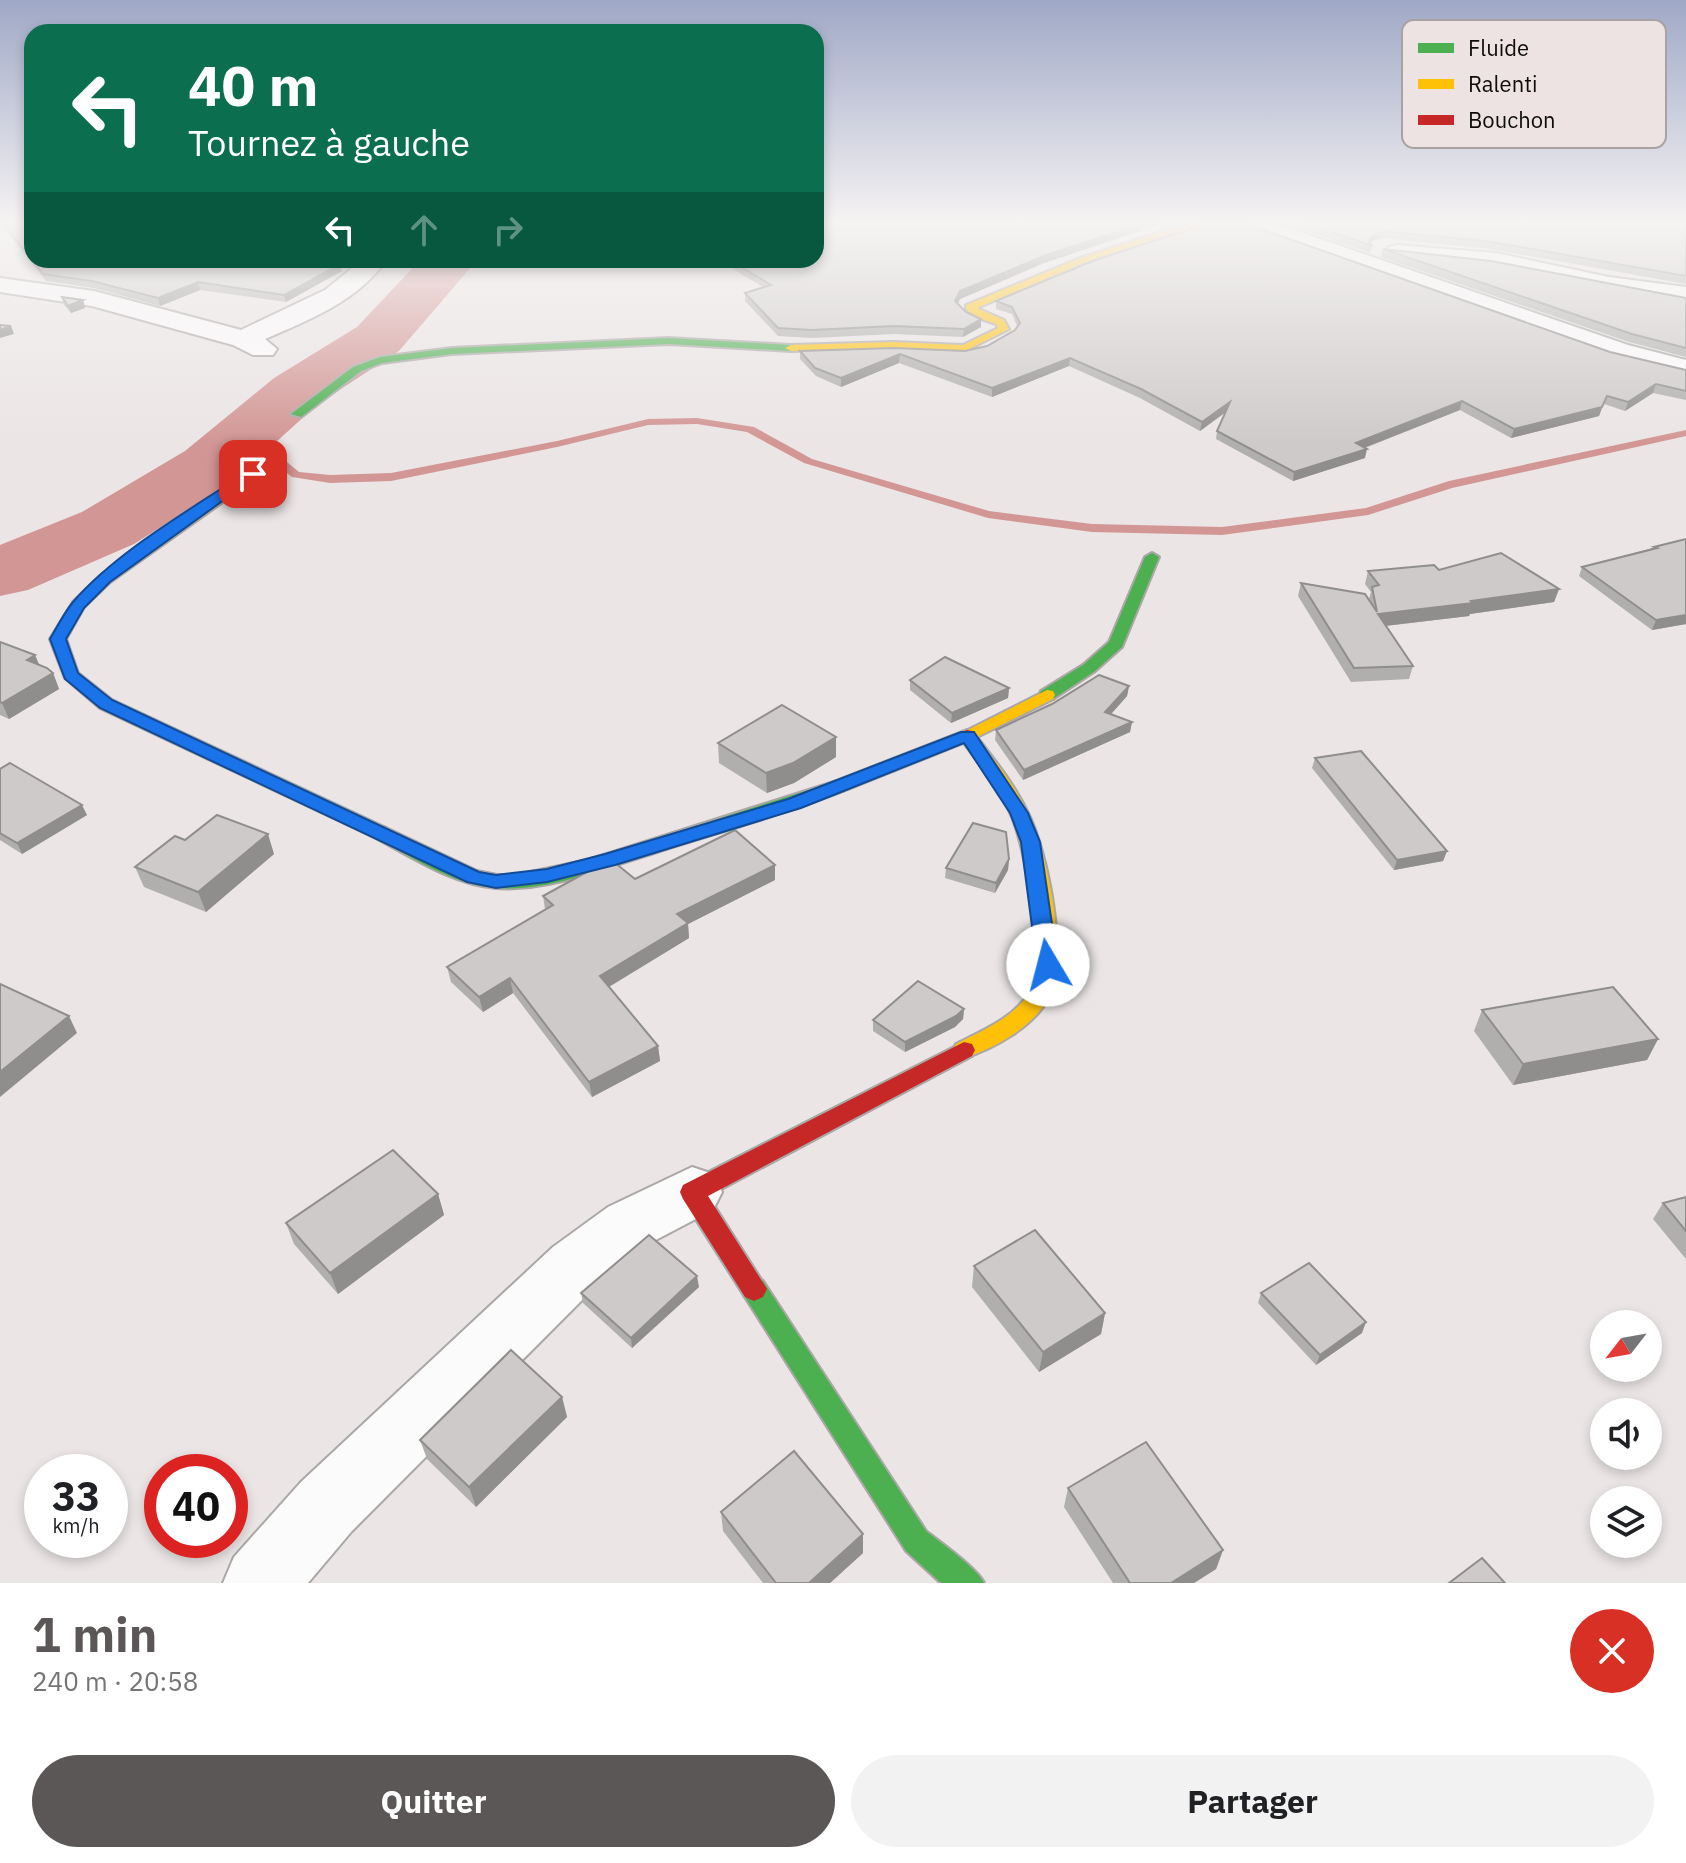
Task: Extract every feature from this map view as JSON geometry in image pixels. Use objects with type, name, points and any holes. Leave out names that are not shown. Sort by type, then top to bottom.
[{"type":"street","points":[[80,297],[253,344],[328,297]]},
{"type":"street","points":[[297,414],[357,369],[380,360],[465,349],[669,341],[812,349],[885,345],[965,348],[1004,329],[1000,322],[979,315],[970,307],[991,297]]},
{"type":"street","points":[[1463,297],[1618,351],[1686,368]]},
{"type":"street","points":[[253,474],[150,544],[78,605],[58,639],[71,675],[106,704],[474,877],[496,882],[547,875],[608,860],[794,804],[967,735],[1024,707],[1094,664],[1116,644],[1152,557]]},
{"type":"street","points":[[260,1583],[326,1507],[575,1266],[629,1225],[1004,1029],[1039,996],[1048,965],[1031,842],[1019,813],[967,735]]},
{"type":"street","points":[[692,1192],[916,1541],[951,1572],[969,1583]]},
{"type":"building","points":[[62,297],[83,300],[68,306]]},
{"type":"building","points":[[749,297],[957,297],[955,301],[966,312],[981,319],[964,329],[894,326],[812,330],[778,328]]},
{"type":"building","points":[[1006,297],[1454,297],[1610,352],[1686,370],[1686,391],[1656,384],[1628,402],[1607,396],[1602,407],[1514,429],[1462,401],[1356,443],[1367,449],[1294,472],[1217,431],[1230,402],[1202,422],[1141,389],[1070,358],[992,388],[900,354],[841,378],[815,368],[800,351],[894,348],[965,351],[987,346],[1015,330],[1020,323],[1012,307],[996,301]]},
{"type":"building","points":[[1523,297],[1686,298],[1686,348],[1632,334]]},
{"type":"building","points":[[1686,539],[1686,615],[1656,620],[1582,567],[1657,548],[1654,547]]},
{"type":"building","points":[[1501,553],[1559,589],[1378,614],[1413,666],[1354,668],[1301,583],[1365,594],[1377,612],[1372,587],[1379,585],[1368,571],[1434,565],[1439,570]]},
{"type":"building","points":[[0,642],[35,655],[27,660],[53,673],[0,702]]},
{"type":"building","points":[[945,657],[1009,688],[952,713],[910,680]]},
{"type":"building","points":[[1099,675],[1129,686],[1105,712],[1132,722],[1024,770],[996,730],[1052,704]]},
{"type":"building","points":[[782,705],[836,737],[793,763],[766,773],[718,743]]},
{"type":"building","points":[[1361,751],[1447,851],[1397,860],[1315,758]]},
{"type":"building","points":[[10,763],[82,805],[17,843],[0,833],[0,769]]},
{"type":"building","points":[[217,815],[268,834],[198,892],[135,867],[175,836],[185,840]]},
{"type":"building","points":[[973,823],[1006,832],[1009,859],[996,883],[946,868]]},
{"type":"building","points":[[735,830],[775,865],[677,914],[688,923],[600,976],[658,1046],[589,1082],[510,978],[479,997],[447,967],[553,905],[543,896],[596,867],[614,862],[635,879]]},
{"type":"building","points":[[918,981],[964,1009],[905,1042],[873,1020]]},
{"type":"building","points":[[0,984],[69,1016],[0,1072]]},
{"type":"building","points":[[1613,987],[1658,1039],[1523,1064],[1482,1010]]},
{"type":"building","points":[[393,1150],[438,1194],[330,1273],[286,1223]]},
{"type":"building","points":[[1686,1197],[1686,1231],[1663,1203]]},
{"type":"building","points":[[1035,1230],[1105,1313],[1043,1352],[974,1266]]},
{"type":"building","points":[[649,1235],[697,1276],[631,1338],[581,1293]]},
{"type":"building","points":[[1309,1263],[1366,1322],[1320,1355],[1261,1293]]},
{"type":"building","points":[[511,1350],[562,1397],[469,1487],[420,1440]]},
{"type":"building","points":[[1146,1442],[1223,1550],[1171,1583],[1130,1583],[1068,1488]]},
{"type":"building","points":[[794,1451],[863,1534],[809,1583],[776,1583],[721,1512]]},
{"type":"building","points":[[1482,1558],[1505,1583],[1449,1583]]},
{"type":"waterway","points":[[0,573],[108,528],[209,466],[296,391],[378,339],[414,297]]},
{"type":"waterway","points":[[258,424],[277,460],[296,475],[330,479],[391,477],[557,444],[648,422],[697,421],[750,429],[808,461],[988,514],[1092,528],[1222,531],[1368,511],[1449,485],[1686,433]]},
{"type":"traffic: fast","points":[[297,414],[357,369],[380,360],[452,351],[669,341],[791,348]]},
{"type":"traffic: fast","points":[[1047,695],[1089,668],[1116,644],[1152,557]]},
{"type":"traffic: fast","points":[[379,832],[470,876],[497,882],[516,881],[595,864],[768,812],[837,787]]},
{"type":"traffic: fast","points":[[754,1289],[916,1541],[951,1572],[969,1583]]},
{"type":"traffic: slow","points":[[791,348],[894,345],[965,348],[1004,329],[1000,322],[979,315],[970,307],[994,297]]},
{"type":"traffic: slow","points":[[253,474],[105,579],[78,605],[58,639],[71,675],[106,704],[379,832]]},
{"type":"traffic: slow","points":[[964,1050],[1004,1028],[1031,1006],[1043,983],[1045,962],[1042,908],[1027,833],[1010,796],[967,735],[1047,695]]},
{"type":"traffic: jam","points":[[837,787],[967,735]]},
{"type":"traffic: jam","points":[[754,1289],[692,1192],[964,1050]]},
{"type":"route","points":[[253,474],[150,544],[78,605],[58,639],[71,675],[106,704],[474,877],[496,882],[547,875],[608,860],[794,804],[967,735],[1019,813],[1031,842],[1048,965]]}]
